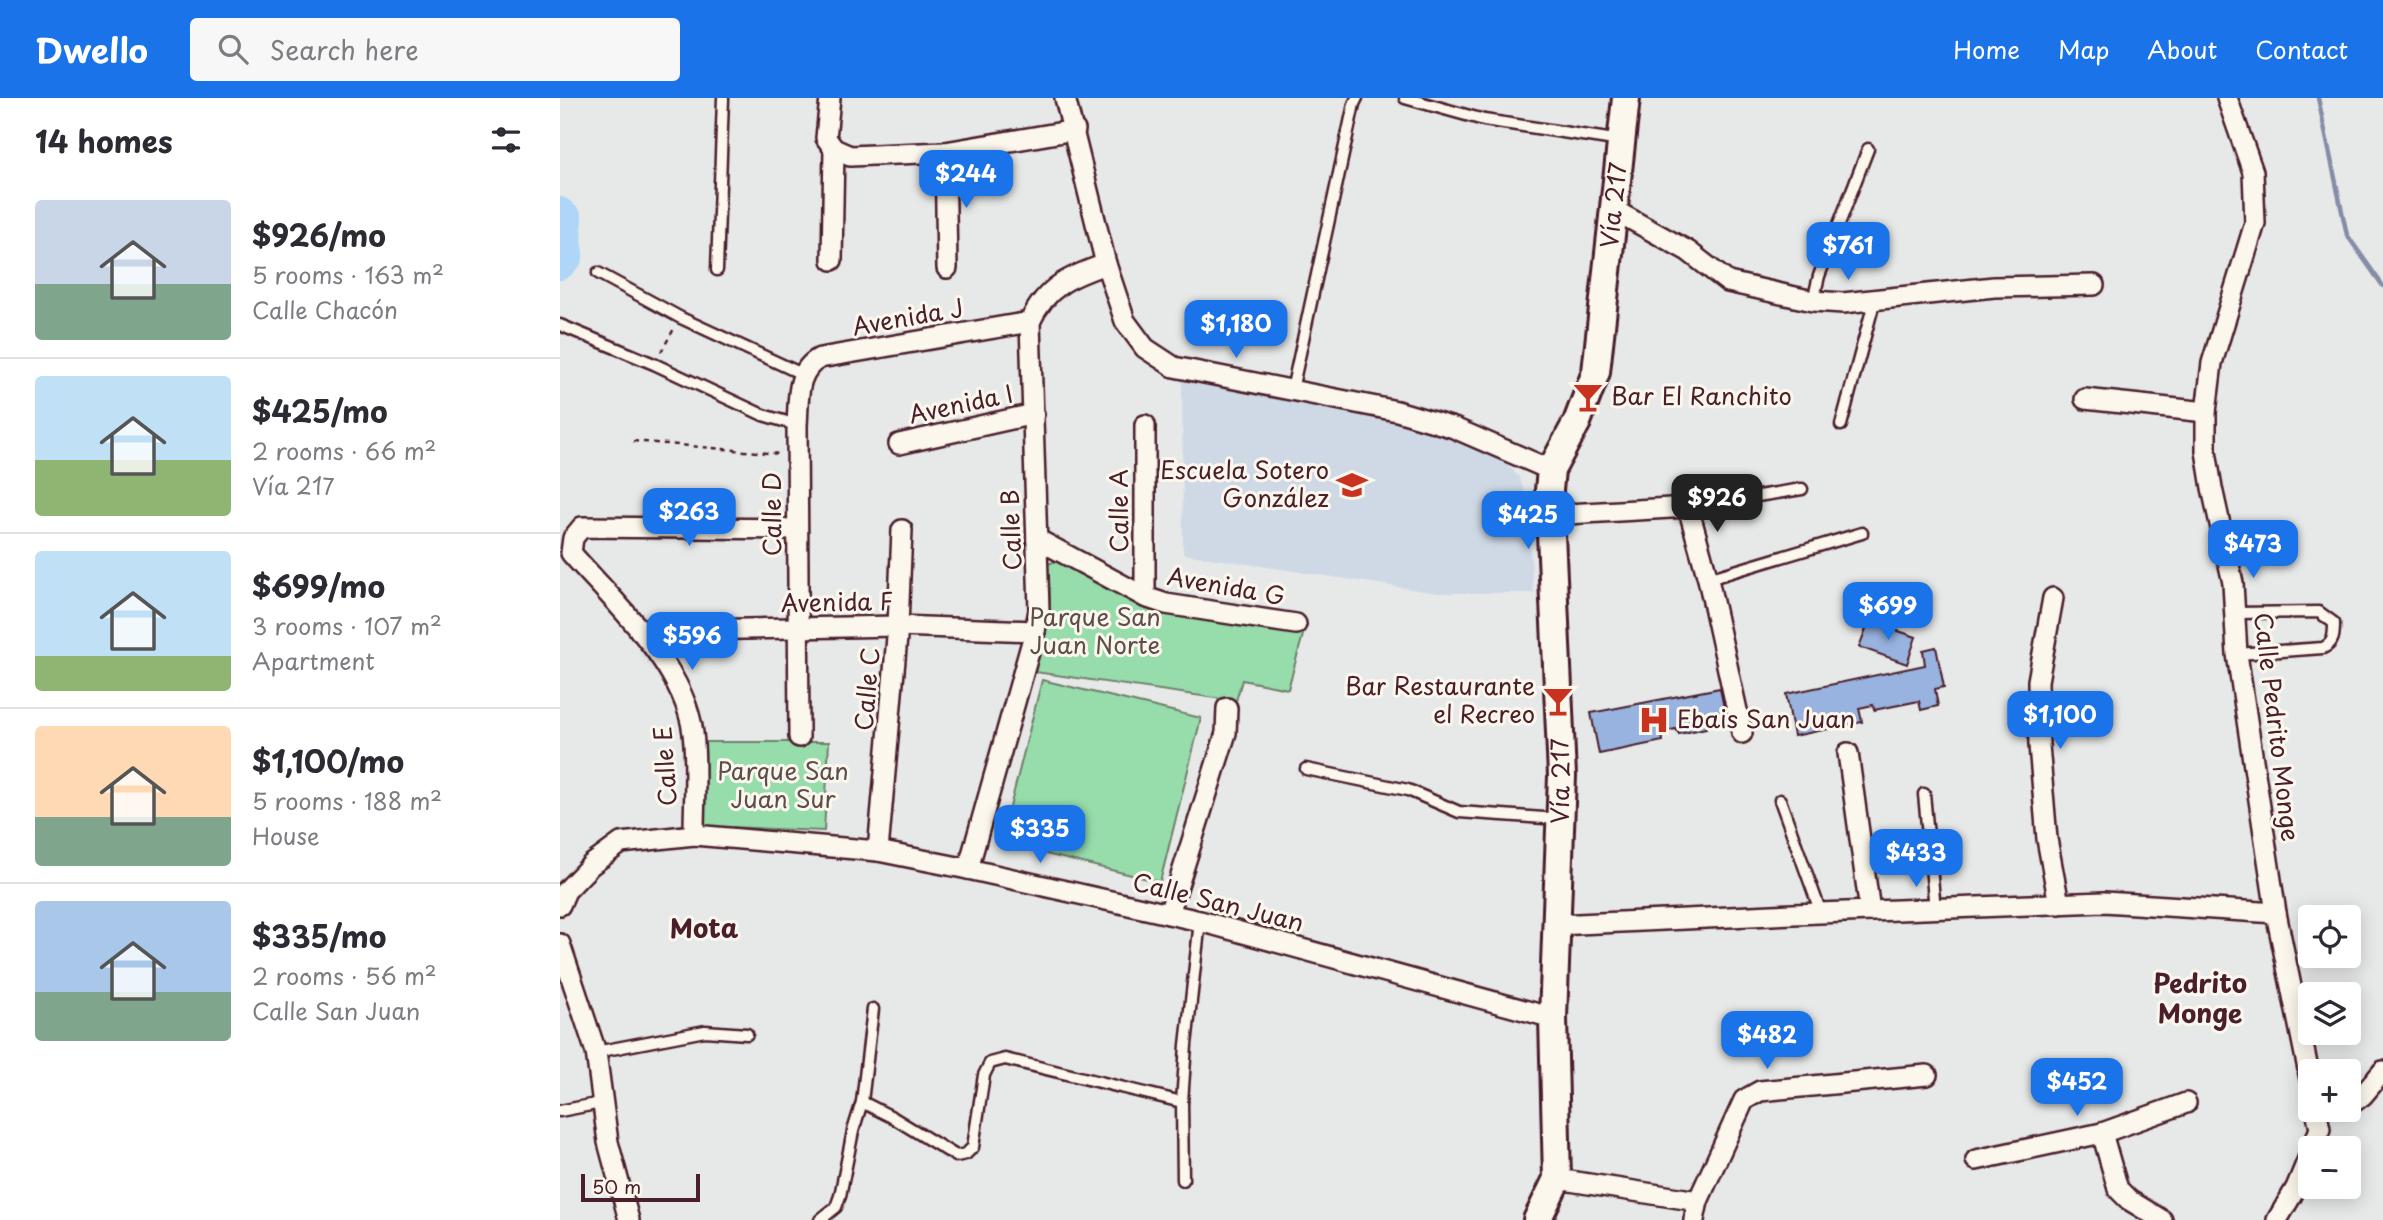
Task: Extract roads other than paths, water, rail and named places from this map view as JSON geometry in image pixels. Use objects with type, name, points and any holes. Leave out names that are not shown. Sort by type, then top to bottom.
[{"type":"main road","name":"Vía 217","points":[[1537,1220],[1557,1179],[1553,1018],[1562,776],[1550,515],[1551,470],[1577,422],[1596,372],[1626,98]]},
{"type":"street","points":[[830,98],[826,138],[835,149],[850,156],[945,152],[1074,130]]},
{"type":"street","points":[[1065,98],[1107,264],[1125,320],[1145,348],[1174,367],[1397,411],[1454,428],[1551,470]]},
{"type":"street","name":"Calle Pedrito Monge","points":[[2227,98],[2253,172],[2255,223],[2212,363],[2206,412],[2206,451],[2233,583],[2237,654],[2276,914],[2306,1059]]},
{"type":"street","points":[[832,260],[835,149]]},
{"type":"street","points":[[945,152],[947,268]]},
{"type":"street","points":[[1614,210],[1688,251],[1728,282],[1813,301],[1843,303],[1994,287],[2094,285]]},
{"type":"street","points":[[1030,321],[1036,308],[1057,286],[1072,275],[1107,264]]},
{"type":"street","name":"Avenida J","points":[[802,374],[810,363],[820,358],[1030,321]]},
{"type":"street","name":"Calle B","points":[[968,869],[1039,610],[1030,321]]},
{"type":"street","name":"Calle D","points":[[799,737],[797,425],[802,374]]},
{"type":"street","points":[[2085,399],[2206,412]]},
{"type":"street","name":"Avenida I","points":[[899,444],[1034,414]]},
{"type":"street","name":"Calle A","points":[[1145,425],[1145,597]]},
{"type":"street","points":[[1550,515],[1688,508],[1708,579],[1742,733]]},
{"type":"street","name":"Calle E","points":[[694,835],[693,730],[680,691],[640,631],[571,553],[573,538],[582,527],[797,529]]},
{"type":"street","name":"Calle C","points":[[878,851],[898,626],[902,530]]},
{"type":"street","name":"Avenida G","points":[[1037,538],[1145,597],[1166,604],[1296,624]]},
{"type":"street","points":[[2053,598],[2038,681],[2039,744],[2047,839],[2059,904]]},
{"type":"street","name":"Avenida F","points":[[640,631],[898,626],[1035,631]]},
{"type":"street","points":[[1169,915],[1226,733],[1227,708]]},
{"type":"street","points":[[1848,753],[1870,911]]},
{"type":"street","name":"Calle San Juan","points":[[560,905],[566,891],[591,865],[621,843],[694,835],[878,851],[1200,921],[1553,1018]]},
{"type":"street","points":[[1556,925],[2104,902],[2276,914]]},
{"type":"street","points":[[562,956],[596,1052],[608,1142],[629,1220]]},
{"type":"street","points":[[2361,1096],[2383,1071]]},
{"type":"street","points":[[1557,1179],[1696,1210],[1744,1100],[1760,1091],[1927,1076]]},
{"type":"street","points":[[1976,1160],[2102,1133],[2186,1103]]},
{"type":"street","points":[[2102,1133],[2119,1189],[2129,1200],[2162,1220]]},
{"type":"street","points":[[2277,1220],[2298,1185]]},
{"type":"lane","points":[[717,270],[723,98]]},
{"type":"lane","points":[[1292,390],[1353,104],[1357,98]]},
{"type":"lane","points":[[1405,98],[1484,120],[1622,141]]},
{"type":"lane","points":[[1813,301],[1819,276],[1868,149]]},
{"type":"lane","points":[[598,273],[681,318],[802,374]]},
{"type":"lane","points":[[1841,425],[1875,299]]},
{"type":"lane","points":[[560,325],[654,364],[764,415],[797,425]]},
{"type":"lane","points":[[1688,508],[1802,489]]},
{"type":"lane","points":[[1708,579],[1862,533]]},
{"type":"lane","points":[[2236,613],[2319,612],[2334,623],[2334,636],[2330,645],[2323,648],[2237,654]]},
{"type":"lane","points":[[1306,769],[1408,790],[1459,812],[1561,820]]},
{"type":"lane","points":[[1924,794],[1935,909]]},
{"type":"lane","points":[[1780,800],[1821,913]]},
{"type":"lane","points":[[1183,1180],[1182,1102],[1200,921]]},
{"type":"lane","points":[[820,1220],[836,1207],[840,1196],[853,1131],[862,1102],[873,1009]]},
{"type":"lane","points":[[596,1052],[705,1031],[747,1034]]},
{"type":"lane","points":[[862,1102],[956,1156],[966,1154],[973,1147],[984,1075],[990,1063],[1004,1059],[1182,1102]]},
{"type":"lane","points":[[560,1111],[601,1103]]},
{"type":"waterway","points":[[2318,98],[2347,235],[2383,286]]},
{"type":"waterway","points":[[560,211],[568,218],[569,257],[560,266]]},
{"type":"place","name":"Bar El Ranchito","points":[[1588,397]]},
{"type":"place","name":"Escuela Sotero González","points":[[1352,485]]},
{"type":"place","name":"Bar Restaurante el Recreo","points":[[1558,701]]},
{"type":"place","name":"Ebais San Juan","points":[[1654,720]]},
{"type":"district","name":"Mota","points":[[704,929]]},
{"type":"district","name":"Pedrito Monge","points":[[2200,998]]},
{"type":"park label","name":"Parque San Juan Norte","points":[[1095,632]]},
{"type":"park label","name":"Parque San Juan Sur","points":[[783,786]]}]
